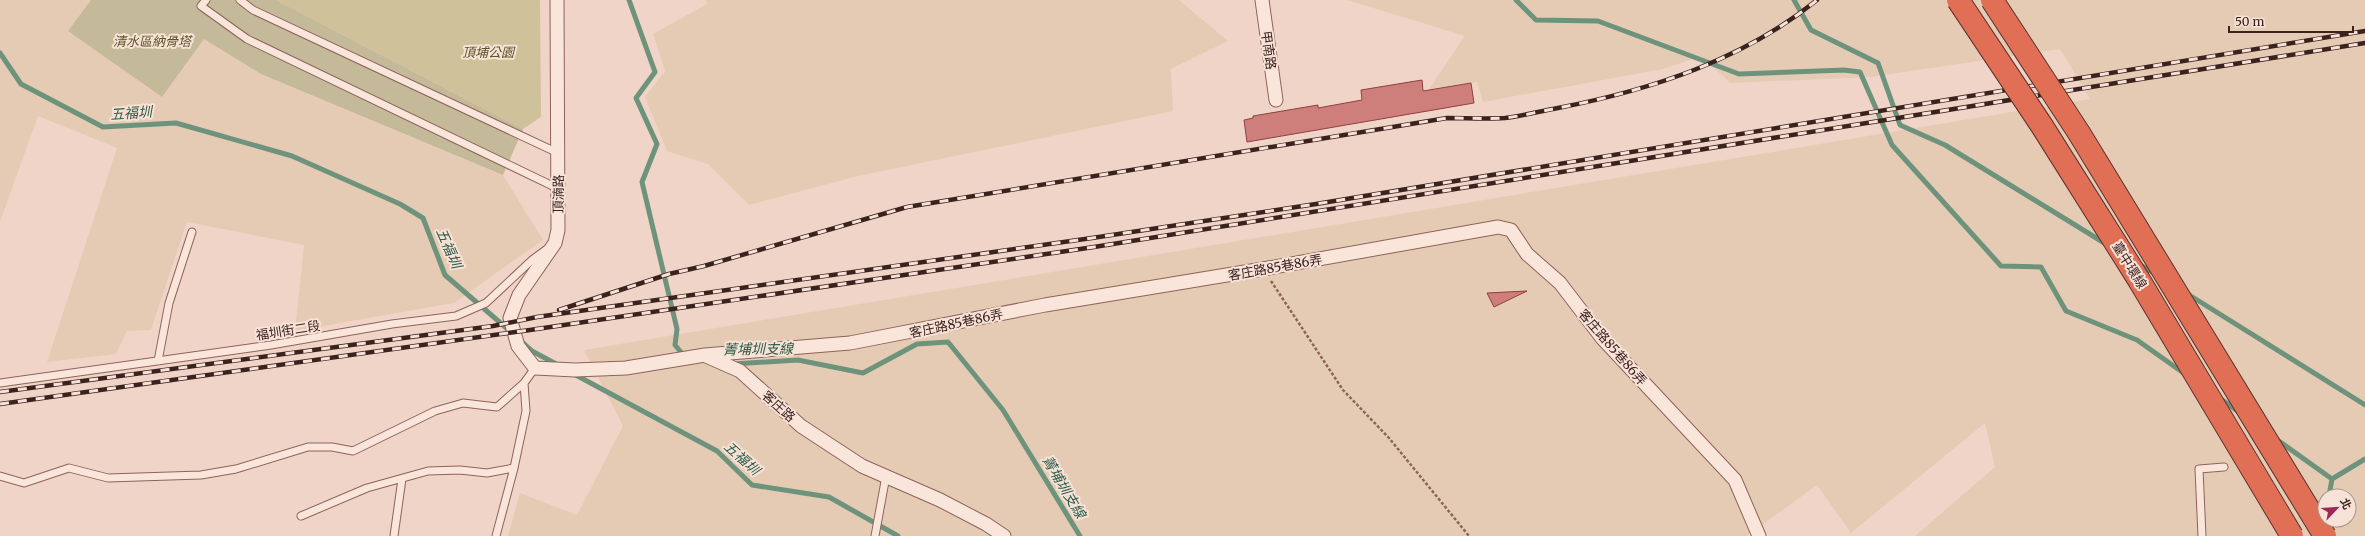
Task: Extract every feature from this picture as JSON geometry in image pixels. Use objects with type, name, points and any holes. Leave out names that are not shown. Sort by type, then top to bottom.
[{"type":"highway","name":"臺中環線","points":[[1958,0],[2042,126],[2139,280],[2292,536]]},
{"type":"highway","name":"臺中環線","points":[[1992,0],[2079,133],[2325,536]]},
{"type":"street","name":"頂湳路","points":[[555,243],[559,189],[558,0]]},
{"type":"street","name":"甲南路","points":[[1262,0],[1276,100]]},
{"type":"street","name":"客庄路85巷86弄","points":[[705,355],[850,343],[1045,305],[1263,269],[1455,233],[1498,227],[1511,230],[1527,254],[1560,283],[1602,338],[1735,480],[1759,536]]},
{"type":"street","points":[[555,243],[519,295],[510,318],[518,346],[535,368],[575,370],[626,368],[705,355]]},
{"type":"street","name":"客庄路","points":[[705,355],[740,371],[801,426],[862,466],[953,507],[986,524],[1004,536]]},
{"type":"lane","points":[[206,0],[201,6],[247,39],[559,189]]},
{"type":"lane","points":[[240,0],[253,10],[558,153]]},
{"type":"lane","points":[[158,360],[169,303],[192,232]]},
{"type":"lane","name":"福圳街二段","points":[[0,383],[456,316],[486,303],[532,260],[555,243]]},
{"type":"lane","points":[[0,476],[24,483],[69,468],[108,478],[201,475],[236,469],[308,447],[332,447],[353,451],[435,411],[463,403],[496,407],[524,383],[535,368]]},
{"type":"lane","points":[[496,536],[514,468],[526,411],[524,383]]},
{"type":"lane","points":[[2202,536],[2198,469],[2224,467]]},
{"type":"lane","points":[[301,516],[367,488],[428,471],[460,470],[487,473],[514,468]]},
{"type":"lane","points":[[875,536],[886,476]]},
{"type":"lane","points":[[394,536],[402,479]]},
{"type":"path","points":[[1263,269],[1343,390],[1389,438],[1469,536]]},
{"type":"shaded area","points":[[0,0],[91,0],[69,31],[162,97],[204,39],[261,74],[503,175],[543,240],[454,303],[295,331],[304,245],[187,222],[151,330],[127,331],[116,354],[47,362],[117,148],[38,116],[0,222]]},
{"type":"shaded area","points":[[706,0],[1179,0],[1228,41],[1171,69],[1173,111],[858,176],[749,205],[708,164],[667,151],[645,97],[665,71],[653,34],[707,4]]},
{"type":"shaded area","points":[[1347,0],[2365,0],[2365,536],[1915,536],[1995,467],[1985,423],[1851,533],[1817,485],[1747,536],[508,536],[520,493],[577,515],[623,426],[584,350],[2090,99],[2060,49],[1871,77],[1730,83],[1701,56],[1663,69],[1483,102],[1477,82],[1429,89],[1465,36]]},
{"type":"green space","name":"清水區納骨塔","points":[[91,0],[276,0],[523,129],[503,175],[261,74],[204,39],[162,97],[68,31]]},
{"type":"green space","name":"頂埔公園","points":[[276,0],[540,0],[541,117],[523,129]]},
{"type":"building","points":[[1422,80],[1423,91],[1471,83],[1474,103],[1247,142],[1244,120],[1253,118],[1253,116],[1318,105],[1318,108],[1362,100],[1361,90]]},
{"type":"building","points":[[1527,291],[1494,307],[1487,293]]},
{"type":"waterway","name":"菁埔圳支線","points":[[629,0],[655,72],[636,98],[657,144],[642,182],[677,329],[675,345],[685,357]]},
{"type":"waterway","points":[[1516,0],[1536,20],[1598,21],[1739,74],[1844,70],[1860,72],[1892,145],[2001,266],[2041,267],[2066,311],[2137,340],[2185,374]]},
{"type":"waterway","points":[[1794,0],[1811,30],[1878,63],[1900,125],[1945,145],[2106,244]]},
{"type":"waterway","name":"五福圳","points":[[0,53],[21,84],[103,127],[176,123],[292,156],[400,204],[423,218],[445,275],[511,332]]},
{"type":"waterway","points":[[2138,264],[2156,274]]},
{"type":"waterway","points":[[2186,293],[2365,405]]},
{"type":"waterway","name":"五福圳","points":[[520,340],[532,351],[558,365]]},
{"type":"waterway","name":"菁埔圳支線","points":[[733,364],[798,360],[863,373],[917,344],[948,342],[1003,410],[1080,536]]},
{"type":"waterway","name":"五福圳","points":[[572,373],[717,451],[752,485],[829,497],[898,536]]},
{"type":"waterway","points":[[2221,399],[2240,413]]},
{"type":"waterway","points":[[2276,439],[2332,479]]},
{"type":"waterway","points":[[2330,488],[2332,479],[2365,459]]},
{"type":"railway","points":[[559,310],[669,274],[704,266],[907,207],[1447,118],[1505,118],[1593,101],[1661,82],[1695,70],[1727,56],[1758,40],[1817,0]]},
{"type":"railway","points":[[0,392],[493,326],[537,317],[1092,238],[1316,204],[2365,31]]},
{"type":"railway","points":[[0,404],[530,330],[1094,247],[2365,43]]}]
